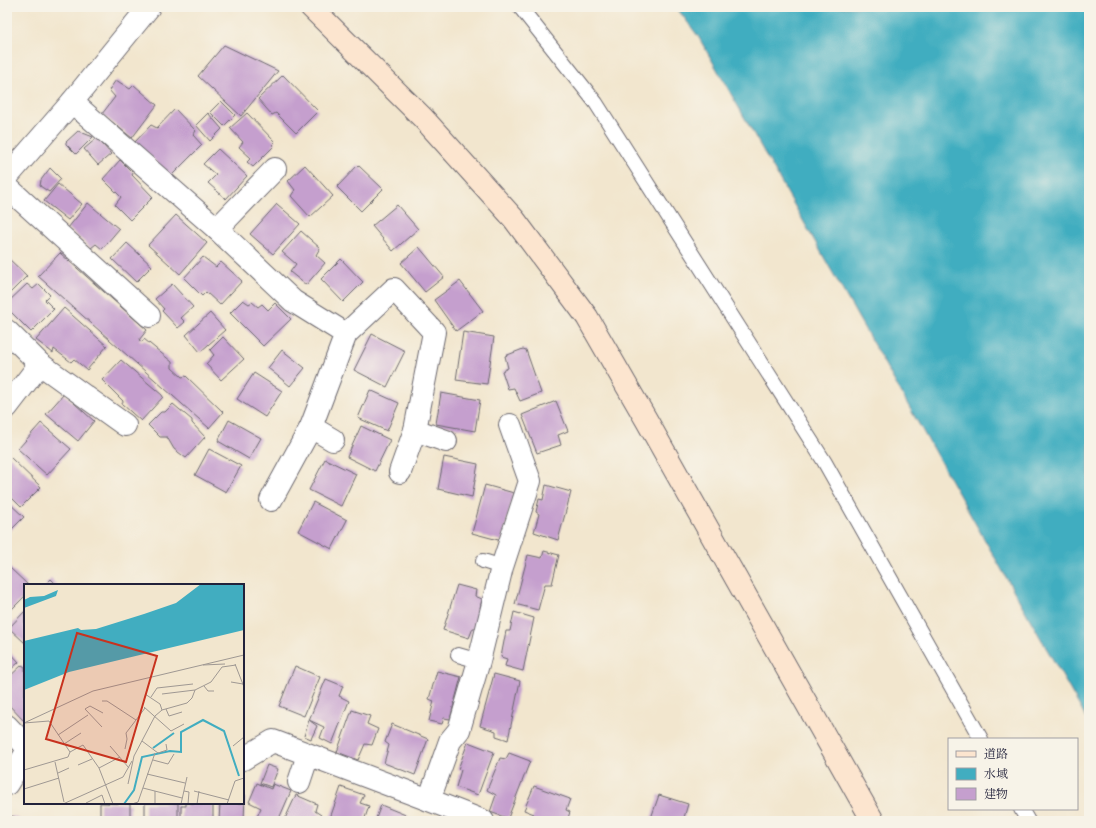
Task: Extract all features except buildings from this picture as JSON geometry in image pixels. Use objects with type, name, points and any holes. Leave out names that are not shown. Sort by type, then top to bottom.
[{"type":"street","points":[[7,177],[72,102],[149,7]]},
{"type":"street","points":[[311,7],[423,118],[514,219],[587,317],[873,821]]},
{"type":"street","points":[[72,102],[217,229],[293,300],[346,334]]},
{"type":"street","points":[[217,229],[275,169]]},
{"type":"street","points":[[7,187],[149,316]]},
{"type":"street","points":[[272,500],[312,427],[346,334],[394,289],[434,332],[415,430],[400,472]]},
{"type":"street","points":[[7,331],[40,364],[125,425]]},
{"type":"street","points":[[7,407],[40,364]]},
{"type":"street","points":[[429,800],[450,741],[459,730],[479,661],[493,564],[530,480],[510,425]]},
{"type":"street","points":[[312,427],[333,440]]},
{"type":"street","points":[[415,430],[446,441]]},
{"type":"street","points":[[7,726],[24,744]]},
{"type":"street","points":[[244,758],[273,742],[483,821]]},
{"type":"street","points":[[300,782],[308,755]]},
{"type":"street","points":[[7,784],[24,757]]},
{"type":"lane","points":[[520,7],[596,103],[824,461],[980,738]]},
{"type":"lane","points":[[458,655],[479,661]]},
{"type":"lane","points":[[1022,810],[1028,821]]},
{"type":"water","points":[[676,7],[1089,7],[1089,723],[698,36]]}]
